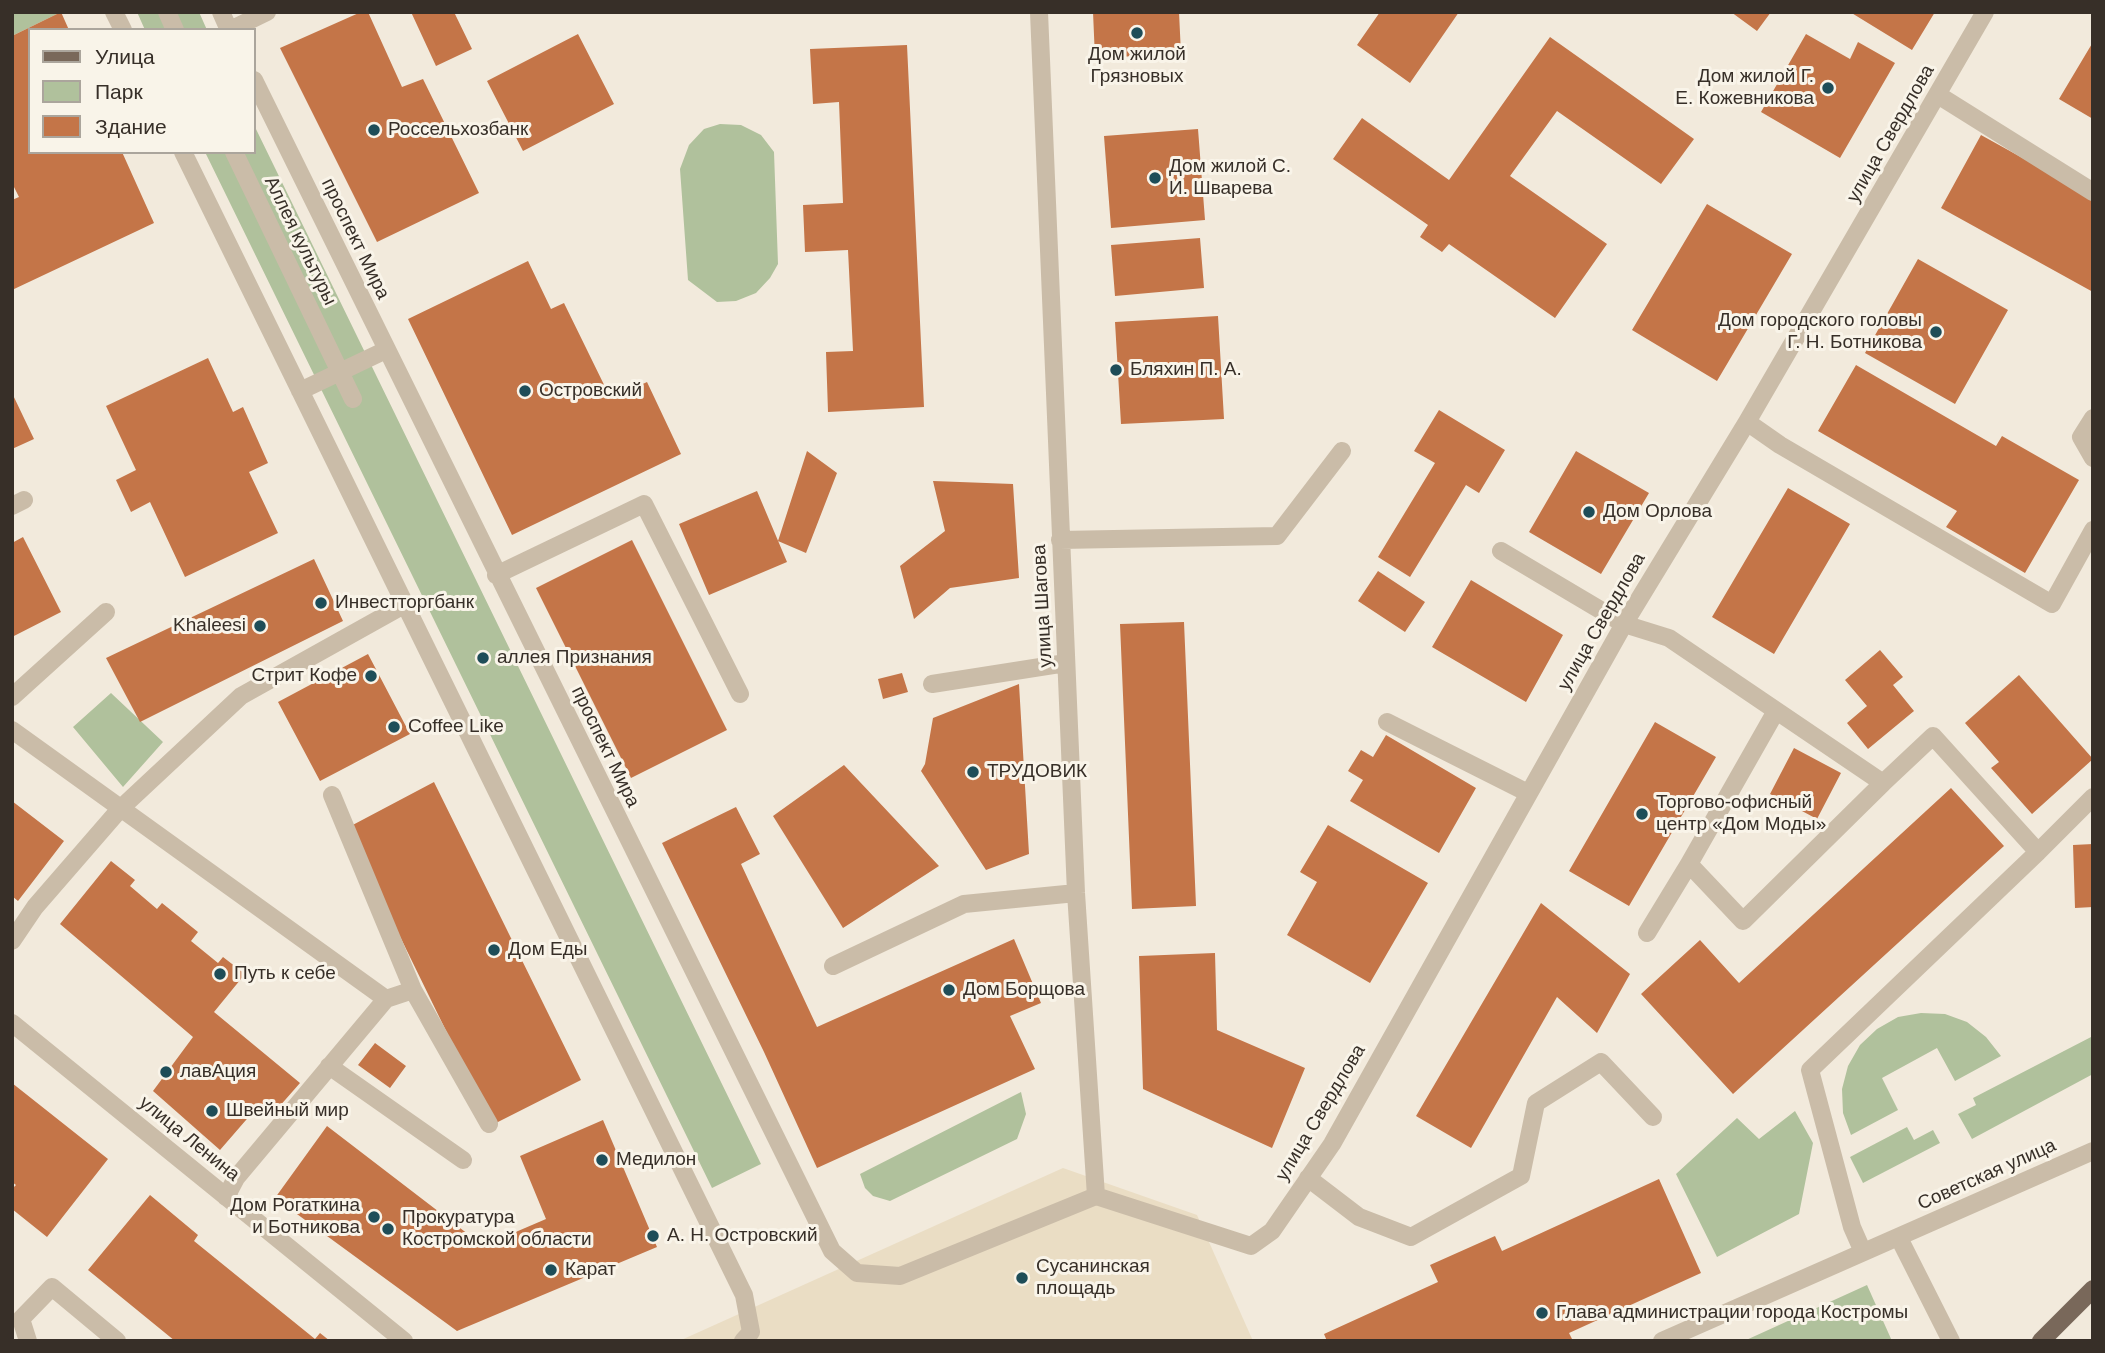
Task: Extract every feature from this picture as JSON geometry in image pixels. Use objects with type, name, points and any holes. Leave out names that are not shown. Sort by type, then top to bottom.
[{"type":"main road","points":[[2040,1341],[2093,1289]]},
{"type":"street","points":[[114,12],[121,28]]},
{"type":"street","points":[[167,12],[174,28]]},
{"type":"street","points":[[221,12],[228,28]]},
{"type":"street","points":[[233,28],[267,12]]},
{"type":"street","name":"улица Шагова","points":[[1039,12],[1076,893],[1096,1196]]},
{"type":"street","name":"улица Свердлова","points":[[1096,1196],[1251,1246],[1272,1231],[1332,1144],[1624,624],[1747,422],[1985,12]]},
{"type":"street","name":"проспект Мира","points":[[256,84],[832,1251],[857,1273],[900,1276],[1096,1196]]},
{"type":"street","points":[[1938,95],[2093,192]]},
{"type":"street","points":[[184,154],[744,1295],[747,1336]]},
{"type":"street","name":"Аллея культуры","points":[[235,154],[353,399]]},
{"type":"street","points":[[300,391],[386,350]]},
{"type":"street","points":[[2093,418],[2081,436],[2093,458]]},
{"type":"street","points":[[1747,422],[1780,445],[2052,604],[2093,530]]},
{"type":"street","points":[[1060,540],[1277,536],[1342,451]]},
{"type":"street","points":[[496,575],[644,504],[740,694]]},
{"type":"street","points":[[1501,551],[1624,624],[1669,638],[1883,783]]},
{"type":"street","points":[[12,941],[35,907],[120,809],[241,695],[404,605]]},
{"type":"street","points":[[12,697],[106,612]]},
{"type":"street","points":[[932,684],[1066,663]]},
{"type":"street","points":[[1647,933],[1776,711]]},
{"type":"street","points":[[1387,722],[1528,793]]},
{"type":"street","points":[[12,730],[386,999]]},
{"type":"street","points":[[1689,864],[1743,921],[1933,736],[2038,852]]},
{"type":"street","points":[[332,795],[413,990],[489,1124]]},
{"type":"street","points":[[1863,1252],[1852,1227],[1810,1070],[2093,797]]},
{"type":"street","points":[[832,966],[964,904],[1076,893]]},
{"type":"street","points":[[226,1197],[236,1178],[386,999],[413,990]]},
{"type":"street","name":"улица Ленина","points":[[12,1023],[404,1341]]},
{"type":"street","points":[[1308,1178],[1359,1217],[1411,1237],[1521,1176],[1536,1103],[1601,1062],[1653,1117]]},
{"type":"street","points":[[329,1066],[463,1160]]},
{"type":"street","name":"Советская улица","points":[[1662,1341],[2093,1151]]},
{"type":"street","points":[[1899,1238],[1951,1341]]},
{"type":"street","points":[[28,1341],[22,1319],[52,1287],[117,1341]]},
{"type":"green space","points":[[12,12],[61,12],[28,28],[12,36]]},
{"type":"green space","points":[[137,12],[199,12],[206,28],[144,28]]},
{"type":"green space","points":[[720,124],[741,125],[761,135],[774,152],[778,264],[756,293],[736,301],[717,302],[688,280],[680,169],[689,145],[704,129]]},
{"type":"green space","name":"аллея Признания","points":[[256,129],[761,1164],[712,1188],[206,154],[256,154]]},
{"type":"green space","points":[[111,693],[163,742],[123,787],[73,727]]},
{"type":"green space","points":[[1921,1013],[1945,1014],[1967,1022],[1986,1037],[2001,1056],[1955,1081],[1937,1048],[1882,1078],[1898,1110],[1851,1135],[1843,1113],[1842,1089],[1848,1066],[1860,1045],[1877,1029],[1898,1017]]},
{"type":"green space","points":[[2093,1036],[2093,1074],[1972,1139],[1958,1114],[1976,1105],[1973,1098]]},
{"type":"green space","points":[[1021,1092],[1026,1114],[1017,1139],[890,1201],[873,1196],[865,1188],[860,1174]]},
{"type":"green space","points":[[1795,1111],[1813,1143],[1799,1214],[1717,1257],[1676,1174],[1737,1118],[1759,1139]]},
{"type":"green space","points":[[1907,1127],[1914,1140],[1933,1130],[1940,1143],[1863,1183],[1850,1157]]},
{"type":"green space","points":[[1867,1285],[1892,1341],[1744,1341]]},
{"type":"shaded area","name":"Сусанинская площадь","points":[[1063,1168],[1197,1215],[1253,1341],[679,1341]]},
{"type":"building","points":[[61,12],[68,28],[28,28]]},
{"type":"building","points":[[361,12],[368,12],[402,87],[423,79],[479,193],[377,242],[280,48]]},
{"type":"building","points":[[411,12],[454,12],[472,49],[436,66]]},
{"type":"building","name":"Дом жилой Грязновых","points":[[1093,12],[1179,12],[1181,54],[1095,58]]},
{"type":"building","points":[[1380,12],[1459,12],[1410,83],[1357,45]]},
{"type":"building","points":[[1731,12],[1771,12],[1757,31]]},
{"type":"building","points":[[1850,12],[1935,12],[1912,50]]},
{"type":"building","points":[[28,28],[28,154],[123,154],[154,223],[12,290],[12,200],[19,197],[12,183],[12,36]]},
{"type":"building","points":[[578,34],[614,104],[523,151],[487,81]]},
{"type":"building","name":"Дом жилой Г. Е. Кожевникова","points":[[1806,34],[1850,59],[1858,42],[1895,63],[1840,158],[1761,112]]},
{"type":"building","points":[[1550,37],[1694,139],[1661,184],[1557,111],[1510,176],[1607,244],[1555,318],[1449,244],[1442,252],[1420,237],[1428,225],[1333,159],[1362,118],[1449,180]]},
{"type":"building","points":[[2093,42],[2093,119],[2059,99]]},
{"type":"building","points":[[907,45],[924,407],[828,412],[826,352],[853,351],[848,250],[805,252],[803,205],[843,203],[839,102],[813,104],[810,49]]},
{"type":"building","name":"Дом жилой С. И. Шварева","points":[[1198,129],[1205,220],[1111,228],[1104,136]]},
{"type":"building","points":[[1981,135],[2093,197],[2093,292],[1941,208]]},
{"type":"building","points":[[1707,204],[1792,254],[1717,381],[1632,330]]},
{"type":"building","points":[[1200,238],[1204,288],[1115,296],[1111,245]]},
{"type":"building","name":"Дом городского головы Г. Н. Ботникова","points":[[1918,259],[2008,310],[1955,404],[1865,353]]},
{"type":"building","name":"Островский","points":[[528,261],[551,309],[564,303],[611,399],[647,382],[681,454],[512,535],[408,319]]},
{"type":"building","points":[[1218,316],[1224,419],[1121,424],[1115,322]]},
{"type":"building","points":[[208,358],[233,412],[243,407],[268,463],[249,472],[278,533],[185,577],[150,502],[131,512],[116,480],[136,470],[106,406]]},
{"type":"building","points":[[1856,365],[1996,446],[2002,436],[2079,480],[2025,573],[1946,527],[1957,511],[1818,431]]},
{"type":"building","points":[[12,393],[34,439],[12,449]]},
{"type":"building","points":[[1439,410],[1505,450],[1479,493],[1466,485],[1410,577],[1378,557],[1435,463],[1414,451]]},
{"type":"building","points":[[807,451],[837,473],[806,553],[778,541]]},
{"type":"building","name":"Дом Орлова","points":[[1576,451],[1649,493],[1601,574],[1529,532]]},
{"type":"building","points":[[933,481],[1013,484],[1019,578],[950,588],[914,619],[900,566],[945,531]]},
{"type":"building","points":[[1788,488],[1850,524],[1774,654],[1712,617]]},
{"type":"building","points":[[757,491],[787,562],[709,595],[679,524]]},
{"type":"building","points":[[23,537],[61,612],[12,637],[12,543]]},
{"type":"building","points":[[632,540],[727,730],[631,778],[536,588]]},
{"type":"building","points":[[314,559],[343,621],[140,722],[106,658]]},
{"type":"building","points":[[1378,571],[1425,602],[1405,632],[1358,601]]},
{"type":"building","points":[[1471,580],[1563,635],[1526,702],[1432,647]]},
{"type":"building","points":[[1184,622],[1196,906],[1132,909],[1120,624]]},
{"type":"building","points":[[1880,650],[1903,677],[1893,685],[1914,711],[1868,749],[1847,723],[1867,706],[1845,680]]},
{"type":"building","points":[[368,654],[410,734],[320,781],[278,702]]},
{"type":"building","points":[[902,673],[908,692],[883,699],[878,679]]},
{"type":"building","points":[[2019,675],[2093,759],[2032,814],[1991,768],[1999,762],[1965,723]]},
{"type":"building","points":[[1019,684],[1029,854],[986,870],[921,771],[925,764],[933,718]]},
{"type":"building","name":"Торгово-офисный центр «Дом Моды»","points":[[1655,722],[1716,757],[1629,906],[1569,871]]},
{"type":"building","points":[[1386,735],[1476,788],[1439,853],[1350,801],[1363,780],[1348,771],[1361,750],[1373,757]]},
{"type":"building","points":[[1794,748],[1841,773],[1817,819],[1770,794]]},
{"type":"building","points":[[844,765],[939,866],[843,928],[773,816]]},
{"type":"building","points":[[434,782],[581,1080],[492,1125],[347,828]]},
{"type":"building","points":[[1951,788],[2004,846],[1733,1094],[1641,994],[1700,940],[1739,983]]},
{"type":"building","points":[[12,801],[64,841],[18,901],[12,896]]},
{"type":"building","name":"Дом Борщова","points":[[736,807],[760,854],[741,864],[817,1027],[1014,939],[1041,1003],[1010,1016],[1035,1069],[817,1168],[662,843]]},
{"type":"building","points":[[1328,825],[1428,883],[1370,983],[1287,935],[1317,882],[1300,872]]},
{"type":"building","points":[[2093,844],[2093,907],[2075,908],[2073,845]]},
{"type":"building","points":[[111,861],[135,880],[130,886],[157,909],[162,903],[198,932],[191,941],[218,963],[223,957],[245,974],[214,1012],[300,1083],[271,1116],[259,1105],[220,1150],[153,1091],[193,1037],[60,924]]},
{"type":"building","points":[[1541,903],[1630,974],[1597,1033],[1557,997],[1471,1148],[1416,1116]]},
{"type":"building","points":[[1215,953],[1217,1030],[1305,1068],[1272,1148],[1143,1089],[1139,956]]},
{"type":"building","points":[[375,1043],[406,1066],[390,1088],[358,1065]]},
{"type":"building","points":[[12,1083],[108,1159],[47,1237],[12,1209],[12,1189],[16,1185],[12,1182]]},
{"type":"building","points":[[603,1120],[657,1247],[457,1331],[275,1198],[327,1126],[477,1241],[504,1237],[546,1219],[520,1156]]},
{"type":"building","points":[[1659,1179],[1701,1273],[1569,1333],[1573,1341],[1327,1341],[1324,1334],[1438,1282],[1430,1265],[1495,1236],[1502,1251]]},
{"type":"building","points":[[150,1195],[198,1235],[194,1241],[315,1339],[320,1333],[330,1341],[175,1341],[88,1270]]},
{"type":"place","name":"Дом жилой Грязновых","points":[[1137,33]]},
{"type":"place","name":"Дом жилой Г. Е. Кожевникова","points":[[1828,88]]},
{"type":"place","name":"Россельхозбанк","points":[[374,130]]},
{"type":"place","name":"Дом жилой С. И. Шварева","points":[[1155,178]]},
{"type":"place","name":"Дом городского головы Г. Н. Ботникова","points":[[1936,332]]},
{"type":"place","name":"Бляхин П. А.","points":[[1116,370]]},
{"type":"place","name":"Островский","points":[[525,391]]},
{"type":"place","name":"Дом Орлова","points":[[1589,512]]},
{"type":"place","name":"Инвестторгбанк","points":[[321,603]]},
{"type":"place","name":"Khaleesi","points":[[260,626]]},
{"type":"place","name":"аллея Признания","points":[[483,658]]},
{"type":"place","name":"Стрит Кофе","points":[[371,676]]},
{"type":"place","name":"Coffee Like","points":[[394,727]]},
{"type":"place","name":"ТРУДОВИК","points":[[973,772]]},
{"type":"place","name":"Торгово-офисный центр «Дом Моды»","points":[[1642,814]]},
{"type":"place","name":"Дом Еды","points":[[494,950]]},
{"type":"place","name":"Путь к себе","points":[[220,974]]},
{"type":"place","name":"Дом Борщова","points":[[949,990]]},
{"type":"place","name":"лавАция","points":[[166,1072]]},
{"type":"place","name":"Швейный мир","points":[[212,1111]]},
{"type":"place","name":"Медилон","points":[[602,1160]]},
{"type":"place","name":"Дом Рогаткина и Ботникова","points":[[374,1217]]},
{"type":"place","name":"Прокуратура Костромской области","points":[[388,1229]]},
{"type":"place","name":"А. Н. Островский","points":[[653,1236]]},
{"type":"place","name":"Карат","points":[[551,1270]]},
{"type":"place","name":"Сусанинская площадь","points":[[1022,1278]]},
{"type":"place","name":"Глава администрации города Костромы","points":[[1542,1313]]}]
